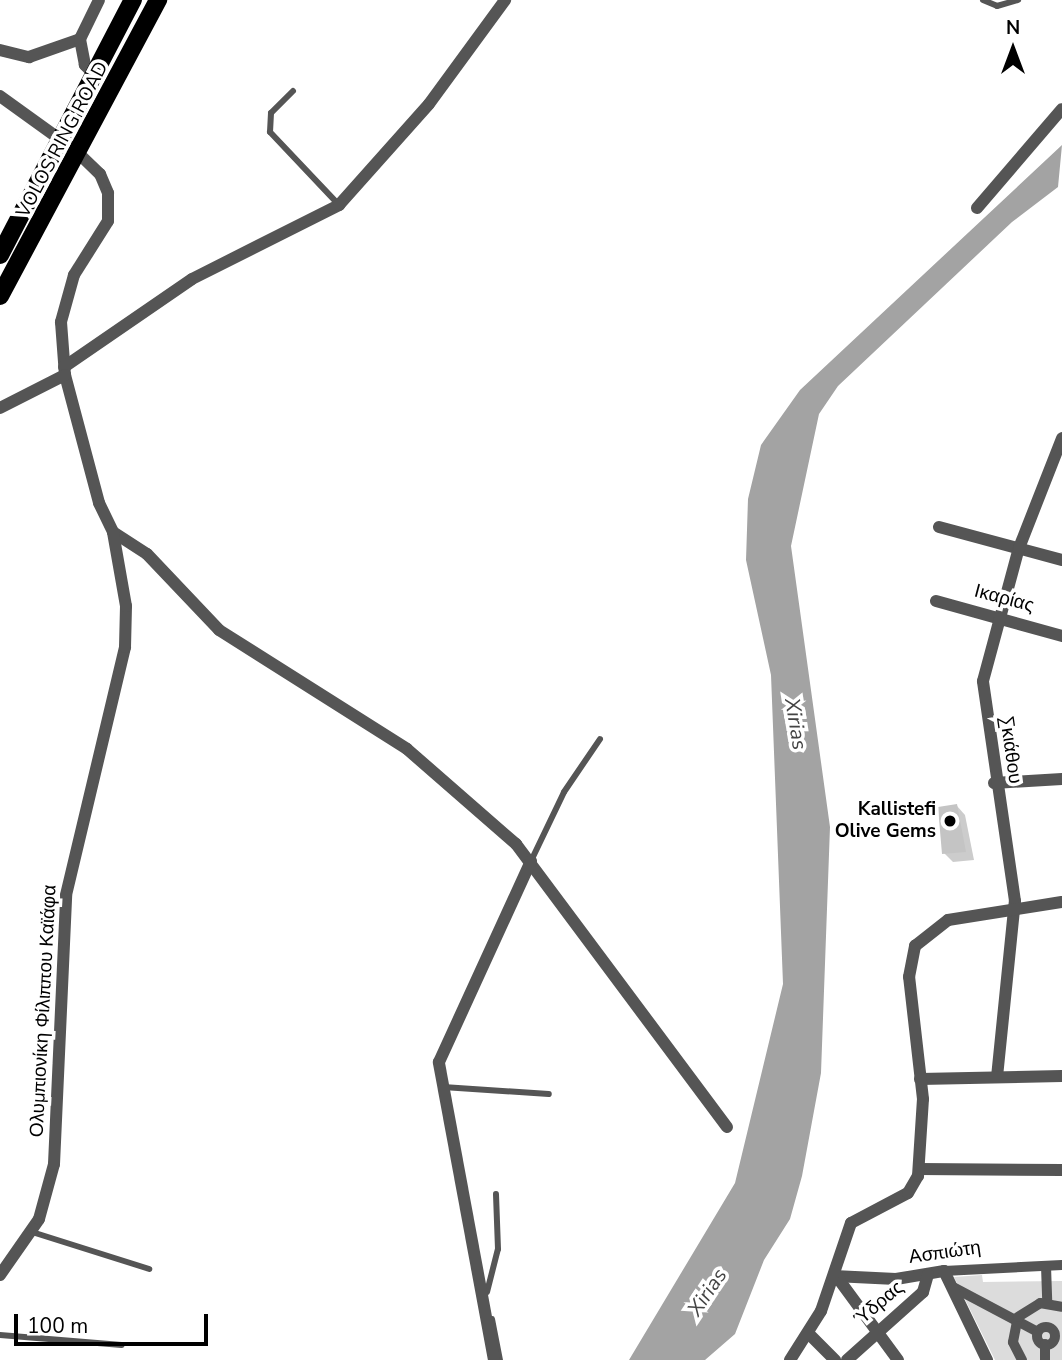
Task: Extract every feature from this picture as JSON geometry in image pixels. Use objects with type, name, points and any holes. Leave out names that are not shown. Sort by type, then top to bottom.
[{"type":"main road","points":[[0,255],[45,177],[133,0]]},
{"type":"main road","name":"VOLOS RING ROAD","points":[[0,296],[92,133],[158,0]]},
{"type":"street","points":[[0,50],[49,54],[80,38],[99,0]]},
{"type":"street","points":[[0,408],[64,371],[192,279],[339,205],[422,113],[505,0]]},
{"type":"street","points":[[80,38],[85,65],[96,76]]},
{"type":"street","name":"Ολυμπιονίκη Φίλιππου Καϊάφα","points":[[0,96],[85,159],[109,197],[106,225],[63,306],[64,371],[99,503],[113,532],[126,606],[125,647],[69,878],[56,1152],[32,1232],[0,1275]]},
{"type":"street","points":[[977,208],[1062,109]]},
{"type":"street","name":"Σκιάθου","points":[[997,1077],[1015,910],[982,688],[1019,548],[1062,439]]},
{"type":"street","points":[[939,527],[1062,560]]},
{"type":"street","points":[[113,532],[147,554],[227,637],[419,758],[531,861],[727,1127]]},
{"type":"street","name":"Ικαρίας","points":[[936,601],[1062,636]]},
{"type":"street","points":[[994,783],[1062,779]]},
{"type":"street","points":[[494,1360],[441,1087],[440,1058],[531,861]]},
{"type":"street","points":[[790,1360],[809,1334],[836,1276],[851,1223],[908,1194],[919,1169],[920,1079],[909,976],[915,946],[948,920],[1062,902]]},
{"type":"street","points":[[920,1079],[1062,1076]]},
{"type":"street","points":[[919,1169],[1062,1170]]},
{"type":"street","name":"Ασπιώτη","points":[[836,1276],[928,1275],[944,1271],[1062,1265]]},
{"type":"street","points":[[1046,1266],[1046,1303]]},
{"type":"street","points":[[944,1271],[987,1360]]},
{"type":"street","name":"Ύδρας","points":[[847,1360],[876,1329],[923,1292],[928,1275]]},
{"type":"street","points":[[836,1276],[898,1360]]},
{"type":"street","points":[[951,1286],[1038,1332],[1045,1344],[1045,1360]]},
{"type":"street","points":[[1017,1320],[1046,1303],[1062,1307]]},
{"type":"street","points":[[1006,1360],[1019,1357],[1017,1320]]},
{"type":"street","points":[[1038,1332],[1045,1327],[1058,1330],[1045,1344]]},
{"type":"street","points":[[809,1334],[835,1360]]},
{"type":"lane","points":[[983,0],[997,6],[1018,0]]},
{"type":"lane","points":[[293,91],[271,113],[270,132],[339,205]]},
{"type":"lane","points":[[531,861],[564,792],[600,739]]},
{"type":"lane","points":[[441,1087],[549,1094]]},
{"type":"lane","points":[[496,1194],[498,1249],[486,1288],[500,1360]]},
{"type":"lane","points":[[32,1232],[149,1269]]},
{"type":"lane","points":[[0,1335],[122,1345]]},
{"type":"shaded area","points":[[982,1275],[983,1282],[1062,1281],[1062,1360],[995,1360],[954,1277]]},
{"type":"water","name":"Xirias","points":[[1062,145],[1058,187],[1012,222],[838,386],[819,414],[791,546],[830,827],[821,1073],[802,1176],[790,1219],[764,1260],[735,1334],[705,1360],[629,1360],[735,1183],[783,984],[771,675],[746,560],[748,499],[761,445],[800,390]]},
{"type":"building","name":"Kallistefi Olive Gems","points":[[957,804],[966,852],[942,854],[938,807]]},
{"type":"place","name":"Kallistefi Olive Gems","points":[[950,821]]}]
